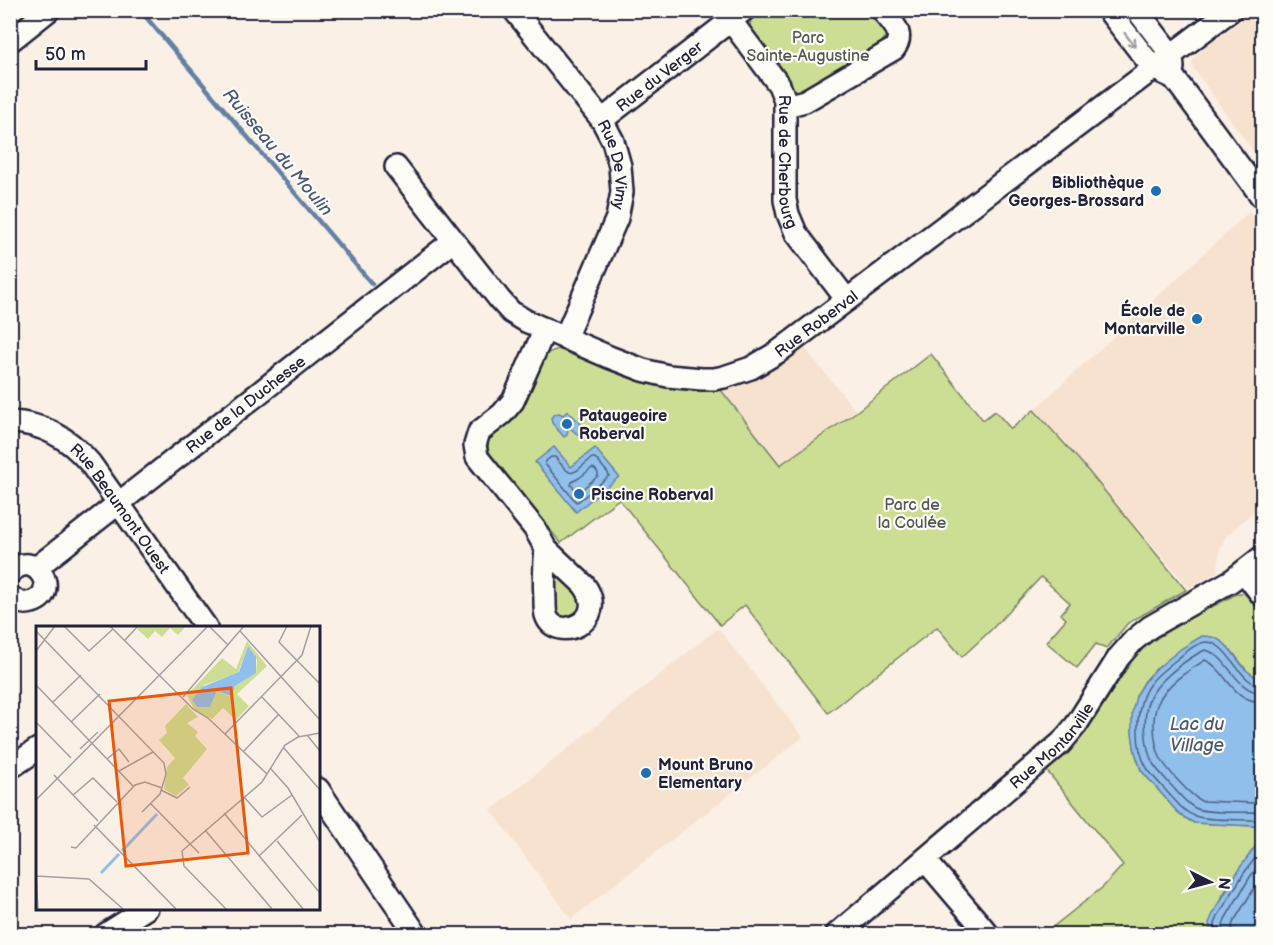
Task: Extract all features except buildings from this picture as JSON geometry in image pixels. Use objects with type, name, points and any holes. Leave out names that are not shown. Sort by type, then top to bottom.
[{"type":"street","points":[[10,41],[49,10]]},
{"type":"street","name":"Rue De Vimy","points":[[514,10],[602,120],[618,157],[622,183],[617,218],[565,338]]},
{"type":"street","points":[[786,106],[805,100],[894,49],[899,40],[898,34],[882,10]]},
{"type":"street","points":[[1108,10],[1153,68],[1174,77],[1263,197]]},
{"type":"street","points":[[1137,10],[1172,56],[1174,77]]},
{"type":"street","name":"Rue Roberval","points":[[396,168],[500,300],[512,312],[526,321],[643,370],[668,376],[714,379],[738,373],[778,352],[1231,10]]},
{"type":"street","name":"Rue du Verger","points":[[602,120],[737,16]]},
{"type":"street","name":"Rue de Cherbourg","points":[[737,16],[784,95],[786,106],[785,178],[788,214],[792,227],[847,300]]},
{"type":"street","name":"Rue de la Duchesse","points":[[10,573],[19,566],[36,568],[453,241]]},
{"type":"street","points":[[545,329],[513,401],[502,414],[479,432],[475,440],[475,449],[480,461],[535,529],[546,549]]},
{"type":"street","name":"Rue Beaumont Ouest","points":[[10,422],[39,426],[71,443],[90,463],[205,626]]},
{"type":"street","name":"Rue Montarville","points":[[837,934],[1061,743],[1076,725],[1115,663],[1134,640],[1150,627],[1224,586],[1263,557]]},
{"type":"street","points":[[10,596],[22,603],[36,601],[41,597],[46,585],[42,572],[36,568]]},
{"type":"street","points":[[1244,572],[1263,595]]},
{"type":"street","points":[[10,768],[36,750]]},
{"type":"street","points":[[320,794],[416,934]]},
{"type":"street","points":[[925,860],[988,934]]},
{"type":"street","points":[[106,934],[145,909]]},
{"type":"shaded area","points":[[1253,11],[1262,11],[1262,163],[1192,65],[1197,54]]},
{"type":"shaded area","name":"École de Montarville","points":[[1249,212],[1262,229],[1262,504],[1226,536],[1220,549],[1217,572],[1189,588],[1034,410]]},
{"type":"shaded area","points":[[805,348],[856,411],[780,465],[721,390],[756,379]]},
{"type":"shaded area","name":"Mount Bruno Elementary","points":[[718,628],[803,737],[571,919],[491,810]]},
{"type":"green space","name":"Parc Sainte-Augustine","points":[[760,11],[871,11],[884,29],[885,38],[876,47],[798,92],[791,89],[782,72],[751,30],[751,19]]},
{"type":"green space","name":"Parc de la Coulée","points":[[558,349],[617,373],[657,386],[678,390],[721,390],[780,465],[856,412],[931,354],[983,420],[995,411],[1011,429],[1034,410],[1080,461],[1186,590],[1128,623],[1107,648],[1096,644],[1077,668],[1046,642],[1066,619],[1061,614],[1070,603],[1041,577],[962,657],[937,627],[828,713],[745,605],[720,625],[619,499],[561,543],[493,460],[488,449],[490,438],[522,407],[545,354]]},
{"type":"green space","points":[[554,573],[561,574],[582,601],[579,615],[562,619],[555,613]]},
{"type":"green space","points":[[1244,593],[1251,601],[1255,599],[1262,608],[1262,681],[1247,671],[1231,650],[1156,669],[1136,696],[1132,732],[1141,770],[1180,815],[1194,823],[1254,826],[1262,832],[1261,841],[1220,900],[1214,913],[1211,934],[1044,934],[1103,887],[1123,865],[1047,771],[1069,751],[1088,728],[1135,656],[1157,638],[1183,622]]},
{"type":"water","name":"Pataugeoire Roberval","points":[[568,411],[584,427],[582,432],[577,434],[570,428],[568,429],[564,437],[552,423],[551,418],[554,414],[563,415]]},
{"type":"water","name":"Piscine Roberval","points":[[554,447],[571,467],[595,448],[619,477],[576,512],[535,462]]},
{"type":"water","name":"Lac du Village","points":[[1202,636],[1223,642],[1246,670],[1262,681],[1262,833],[1254,826],[1194,823],[1180,815],[1141,770],[1135,752],[1132,713],[1136,696],[1156,669],[1182,648]]},
{"type":"water","points":[[1262,837],[1262,934],[1211,934],[1209,923],[1213,914],[1239,869]]},
{"type":"waterway","name":"Ruisseau du Moulin","points":[[140,10],[372,284]]},
{"type":"place","name":"Bibliothèque Georges-Brossard","points":[[1156,191]]},
{"type":"place","name":"École de Montarville","points":[[1197,319]]},
{"type":"place","name":"Pataugeoire Roberval","points":[[567,424]]},
{"type":"place","name":"Piscine Roberval","points":[[579,494]]},
{"type":"place","name":"Mount Bruno Elementary","points":[[646,773]]}]
